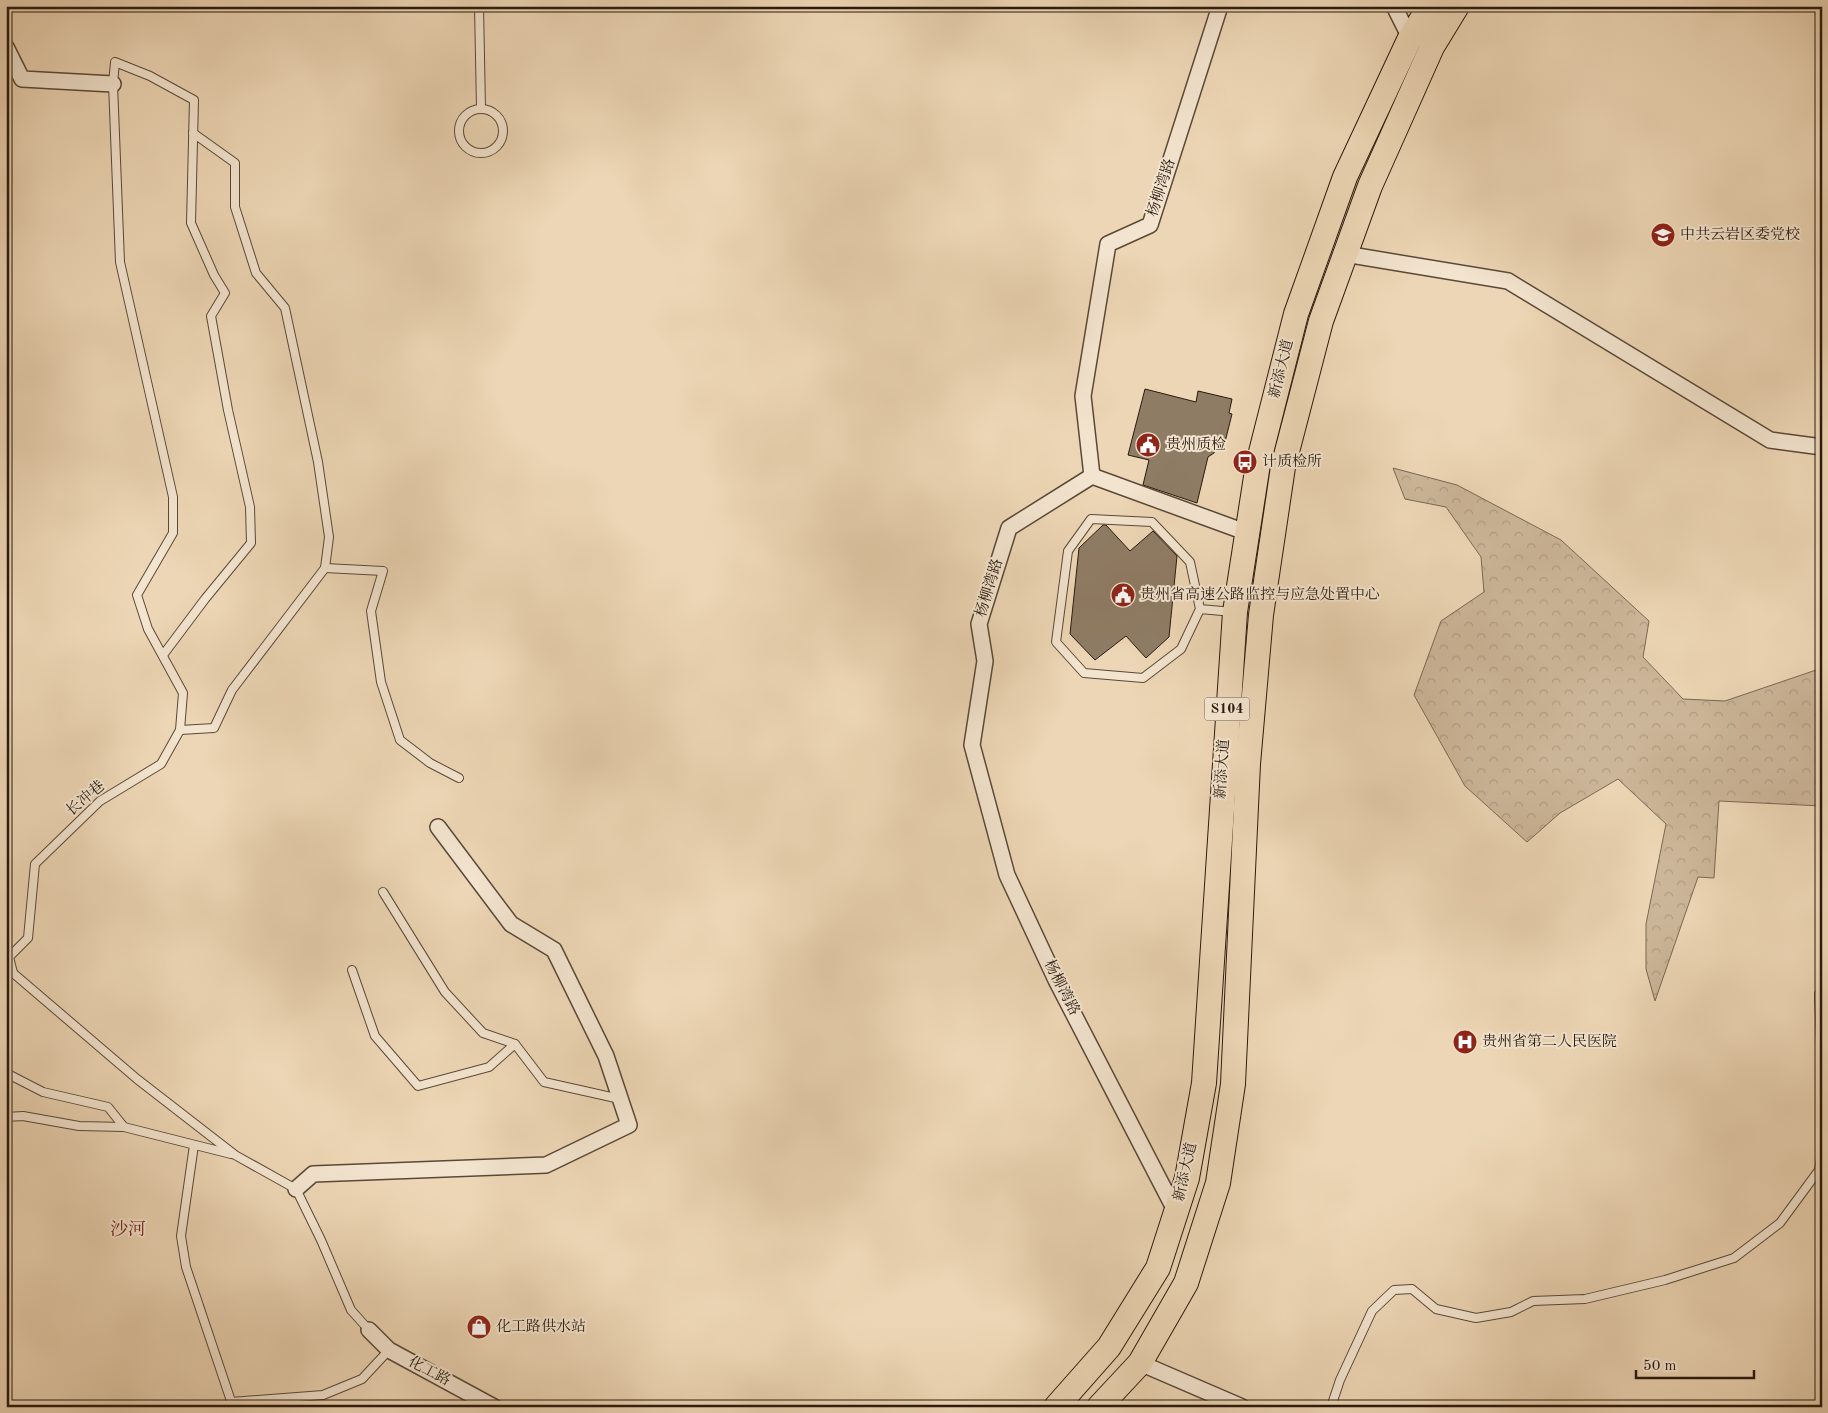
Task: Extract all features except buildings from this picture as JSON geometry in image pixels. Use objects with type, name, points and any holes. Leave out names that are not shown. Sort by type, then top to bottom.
[{"type":"main road","name":"新添大道","points":[[1056,1407],[1109,1347],[1158,1268],[1187,1178],[1204,1083],[1235,612],[1258,464],[1296,314],[1345,177],[1410,38],[1430,6]]},
{"type":"main road","name":"新添大道","points":[[1099,1407],[1140,1363],[1186,1283],[1218,1183],[1232,1084],[1248,764],[1261,615],[1282,467],[1321,321],[1370,186],[1432,47],[1457,6]]},
{"type":"street","name":"杨柳湾路","points":[[1176,1212],[1056,980],[1007,875],[972,745],[985,661],[979,624],[1009,528],[1092,476],[1083,396],[1108,244],[1150,225],[1220,6]]},
{"type":"street","points":[[1394,6],[1410,38],[1432,47]]},
{"type":"street","points":[[6,47],[22,79],[112,84]]},
{"type":"street","points":[[1345,254],[1508,281],[1770,440],[1822,447]]},
{"type":"street","points":[[1092,476],[1248,533]]},
{"type":"street","points":[[296,1189],[313,1174],[546,1165],[629,1125],[606,1056],[554,950],[510,924],[438,827]]},
{"type":"street","name":"化工路","points":[[369,1330],[389,1350],[494,1407]]},
{"type":"street","points":[[1140,1363],[1242,1407]]},
{"type":"lane","points":[[479,6],[481,109]]},
{"type":"lane","points":[[112,84],[115,62],[150,76],[194,100],[191,223],[214,275],[225,293],[211,316],[228,410],[250,507],[251,543],[205,598],[162,656]]},
{"type":"lane","name":"长冲巷","points":[[10,972],[9,957],[28,938],[35,864],[100,801],[161,764],[180,730],[183,693],[148,629],[137,595],[173,534],[173,497],[120,262],[112,84]]},
{"type":"lane","points":[[481,109],[495,114],[500,119],[503,134],[497,147],[483,153],[469,150],[464,145],[459,132],[463,119],[468,114],[481,109]]},
{"type":"lane","points":[[180,730],[214,728],[232,690],[326,568],[329,537],[320,481],[285,308],[256,273],[235,208],[235,163],[193,133]]},
{"type":"lane","points":[[1091,519],[1152,522],[1190,562],[1200,609],[1181,649],[1143,678],[1084,673],[1056,642],[1068,551],[1091,519]]},
{"type":"lane","points":[[326,568],[382,571],[371,611],[381,682],[400,740],[430,762],[459,778]]},
{"type":"lane","points":[[1200,609],[1235,612]]},
{"type":"lane","points":[[383,892],[445,992],[483,1033],[516,1044],[544,1082],[620,1099]]},
{"type":"lane","points":[[352,970],[375,1036],[418,1086],[489,1067],[516,1044]]},
{"type":"lane","points":[[10,972],[137,1079],[235,1155],[296,1189],[322,1240],[351,1310],[369,1330]]},
{"type":"lane","points":[[1819,994],[1822,1070]]},
{"type":"lane","points":[[6,1073],[44,1092],[108,1107],[124,1127]]},
{"type":"lane","points":[[6,1118],[23,1116],[79,1126],[124,1127],[235,1155]]},
{"type":"lane","points":[[194,1145],[181,1236],[186,1267],[232,1404],[323,1395],[362,1379],[389,1350]]},
{"type":"lane","points":[[1330,1407],[1340,1380],[1372,1311],[1394,1290],[1412,1289],[1436,1309],[1476,1318],[1511,1312],[1533,1301],[1585,1298],[1674,1278],[1734,1258],[1780,1223],[1819,1170],[1822,1153]]},
{"type":"green space","points":[[1393,468],[1457,485],[1561,540],[1649,621],[1643,657],[1683,699],[1725,701],[1822,668],[1822,806],[1719,801],[1714,878],[1698,877],[1655,1001],[1646,969],[1646,924],[1666,824],[1618,779],[1560,813],[1527,842],[1465,786],[1414,695],[1441,621],[1484,592],[1481,557],[1446,507],[1405,499]]},
{"type":"place","name":"中共云岩区委党校","points":[[1663,235]]},
{"type":"place","name":"贵州质检","points":[[1148,445]]},
{"type":"place","name":"计质检所","points":[[1245,462]]},
{"type":"place","name":"贵州省高速公路监控与应急处置中心","points":[[1123,595]]},
{"type":"place","name":"贵州省第二人民医院","points":[[1465,1042]]},
{"type":"place","name":"化工路供水站","points":[[479,1327]]},
{"type":"district","name":"沙河","points":[[128,1230]]}]
